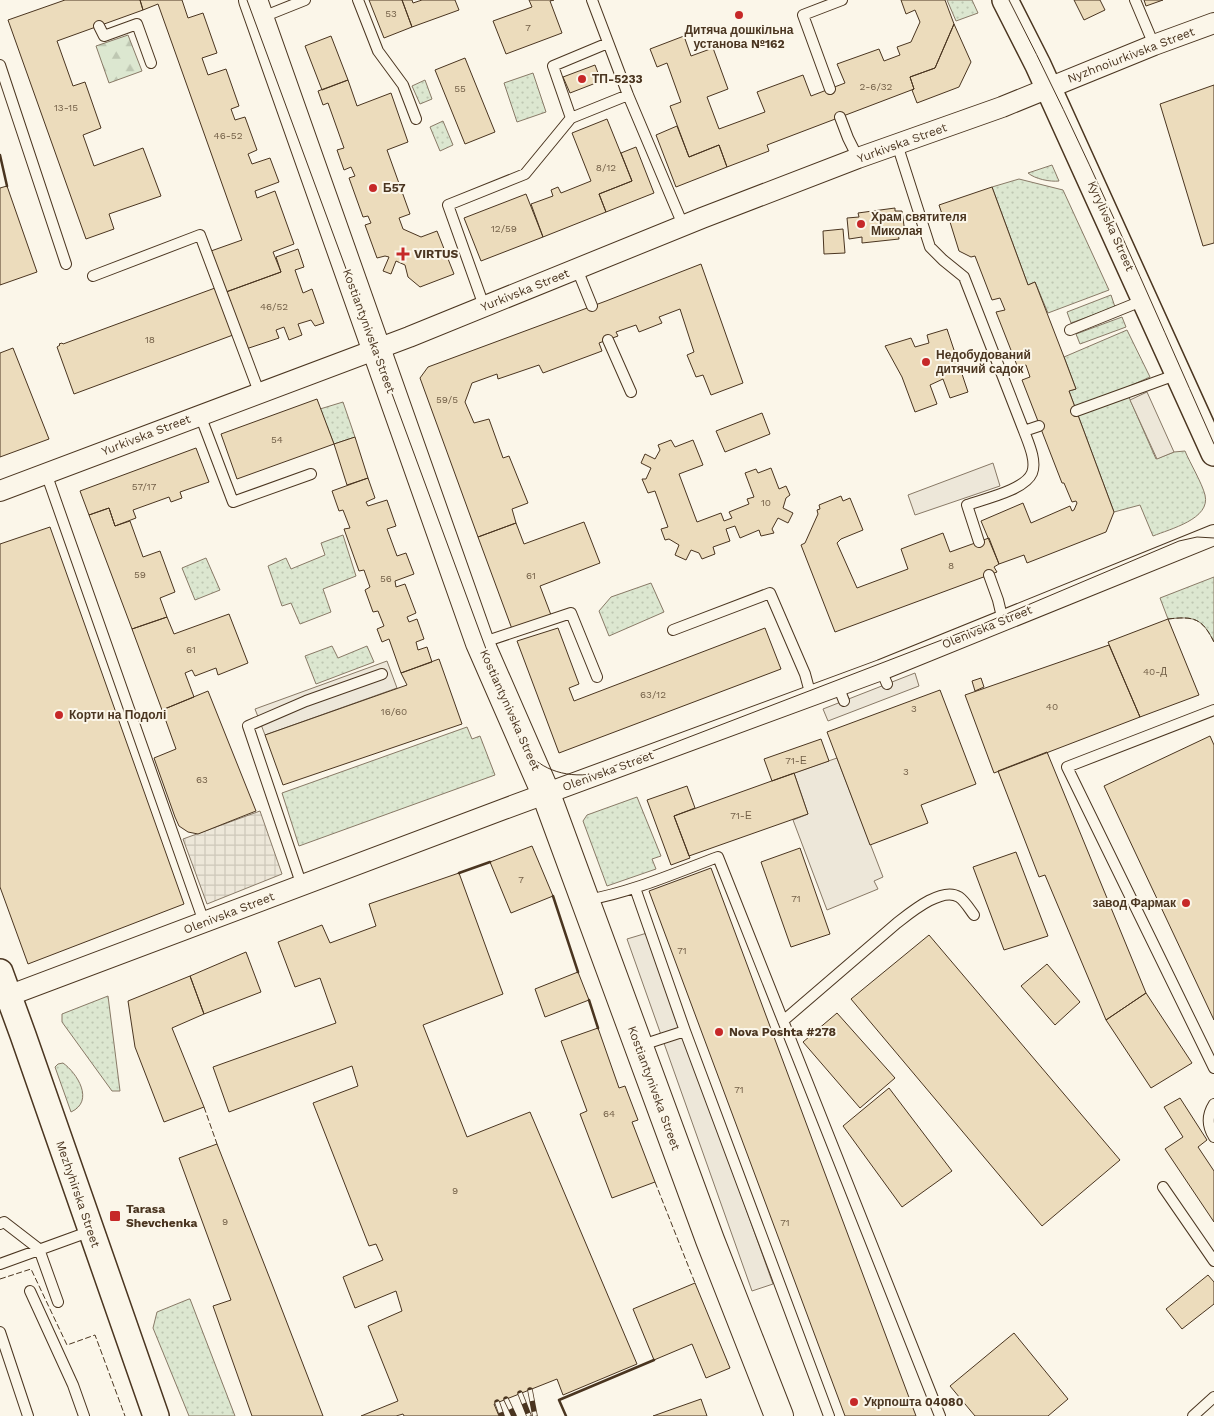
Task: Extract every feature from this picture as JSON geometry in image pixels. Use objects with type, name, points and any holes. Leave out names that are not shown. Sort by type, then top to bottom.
[{"type":"main road","name":"Kostiantynivska Street","points":[[256,9],[480,643],[546,794],[710,1240],[779,1416]]},
{"type":"street","name":"Kyrylivska Street","points":[[1005,0],[1048,88],[1214,453]]},
{"type":"street","name":"Nyzhnoiurkivska Street","points":[[1048,88],[1214,23]]},
{"type":"street","name":"Yurkivska Street","points":[[0,491],[484,306],[683,225],[858,158],[1002,107],[1048,88]]},
{"type":"street","name":"Olenivska Street","points":[[4,998],[811,696],[841,693],[884,677],[1003,621],[1214,535]]},
{"type":"street","name":"Mezhyhirska Street","points":[[0,972],[4,998],[91,1231],[156,1416]]},
{"type":"lane","points":[[256,9],[305,0]]},
{"type":"lane","points":[[358,0],[378,51],[403,85],[416,119]]},
{"type":"lane","points":[[592,0],[628,95],[683,225]]},
{"type":"lane","points":[[830,89],[803,15],[842,0]]},
{"type":"lane","points":[[1135,0],[1154,45]]},
{"type":"lane","points":[[99,26],[104,36],[137,24],[151,63]]},
{"type":"lane","points":[[571,118],[553,66],[608,43]]},
{"type":"lane","points":[[0,65],[66,264]]},
{"type":"lane","points":[[484,306],[448,205],[525,174],[571,118],[628,95]]},
{"type":"lane","points":[[840,117],[858,158]]},
{"type":"lane","points":[[897,144],[930,247],[942,260],[964,277],[1024,431],[1033,460],[1033,472],[1026,481],[1015,488],[967,506],[979,542]]},
{"type":"lane","points":[[93,276],[200,235],[259,392]]},
{"type":"lane","points":[[577,269],[592,306]]},
{"type":"lane","points":[[1070,330],[1145,300]]},
{"type":"lane","points":[[608,340],[631,392]]},
{"type":"lane","points":[[1076,411],[1179,373]]},
{"type":"lane","points":[[200,415],[233,502],[310,474]]},
{"type":"lane","points":[[1024,431],[1040,426]]},
{"type":"lane","points":[[46,473],[204,922]]},
{"type":"lane","points":[[989,575],[1003,621]]},
{"type":"lane","points":[[674,630],[770,593],[804,674],[811,696]]},
{"type":"lane","points":[[480,643],[571,613],[597,677]]},
{"type":"lane","points":[[302,886],[248,726],[306,701],[382,674]]},
{"type":"lane","points":[[1214,710],[1067,767],[1214,1068]]},
{"type":"lane","points":[[586,900],[610,896],[718,858],[940,1416]]},
{"type":"lane","points":[[635,888],[685,1030],[829,1416]]},
{"type":"lane","points":[[783,1021],[897,923],[912,911],[931,900],[952,894],[960,898],[974,915]]},
{"type":"lane","points":[[639,1047],[685,1030]]},
{"type":"lane","points":[[1214,1104],[1208,1119],[1210,1130],[1214,1137]]},
{"type":"lane","points":[[1163,1187],[1214,1261]]},
{"type":"lane","points":[[0,1224],[4,1222],[40,1250],[58,1302]]},
{"type":"lane","points":[[0,1264],[91,1231]]},
{"type":"lane","points":[[30,1291],[73,1386],[84,1416]]},
{"type":"lane","points":[[0,1332],[28,1416]]},
{"type":"lane","points":[[1193,1416],[1214,1397]]},
{"type":"green space","points":[[947,0],[972,0],[978,13],[956,21]]},
{"type":"green space","points":[[128,35],[142,71],[109,83],[96,46]]},
{"type":"green space","points":[[533,73],[546,112],[517,122],[504,83]]},
{"type":"green space","points":[[425,80],[432,99],[420,104],[412,86]]},
{"type":"green space","points":[[443,121],[453,145],[440,151],[430,127]]},
{"type":"green space","points":[[1052,165],[1059,181],[1043,180],[1028,173]]},
{"type":"green space","points":[[1019,179],[1063,190],[1109,290],[1048,313],[1035,282],[1028,285],[992,187]]},
{"type":"green space","points":[[1111,295],[1115,307],[1071,323],[1067,312]]},
{"type":"green space","points":[[1122,317],[1126,327],[1080,344],[1076,334]]},
{"type":"green space","points":[[1127,330],[1150,377],[1125,388],[1156,459],[1174,452],[1185,451],[1205,495],[1202,511],[1196,517],[1153,536],[1140,505],[1114,512],[1069,391],[1076,389],[1064,357]]},
{"type":"green space","points":[[343,402],[355,437],[334,444],[320,409]]},
{"type":"green space","points":[[343,535],[356,576],[323,589],[331,612],[300,624],[291,603],[282,606],[268,566],[286,558],[291,569],[325,555],[321,543]]},
{"type":"green space","points":[[206,558],[220,590],[195,600],[182,568]]},
{"type":"green space","points":[[1214,577],[1214,642],[1201,623],[1196,620],[1184,618],[1168,619],[1160,598]]},
{"type":"green space","points":[[651,583],[664,612],[609,636],[599,611],[611,597]]},
{"type":"green space","points":[[332,646],[338,658],[367,646],[374,662],[316,684],[305,656]]},
{"type":"green space","points":[[467,727],[472,739],[480,736],[495,775],[299,846],[282,793]]},
{"type":"green space","points":[[637,797],[661,856],[652,859],[656,869],[607,886],[583,821],[587,815]]},
{"type":"green space","points":[[108,996],[120,1091],[112,1091],[62,1022],[62,1014]]},
{"type":"green space","points":[[63,1063],[74,1073],[83,1094],[82,1101],[78,1107],[71,1112],[55,1067]]},
{"type":"green space","points":[[190,1299],[235,1416],[189,1416],[153,1328],[157,1312]]},
{"type":"shaded area","points":[[1147,392],[1174,452],[1157,459],[1130,400]]},
{"type":"shaded area","points":[[993,463],[1000,486],[915,515],[908,495]]},
{"type":"shaded area","points":[[387,661],[397,688],[265,735],[255,709]]},
{"type":"shaded area","points":[[915,673],[919,686],[828,721],[823,709]]},
{"type":"shaded area","points":[[837,758],[883,877],[874,881],[878,889],[827,910],[793,820],[808,814],[794,773]]},
{"type":"shaded area","points":[[260,811],[282,874],[207,904],[183,839]]},
{"type":"shaded area","points":[[647,933],[773,1284],[752,1291],[627,939]]},
{"type":"building","points":[[65,0],[140,0],[143,10],[57,41],[73,86],[85,82],[101,128],[83,135],[94,166],[143,148],[161,196],[109,214],[114,229],[86,239],[8,20]]},
{"type":"building","points":[[140,0],[182,0],[188,18],[203,13],[217,53],[202,58],[208,75],[226,69],[239,106],[231,109],[235,120],[245,117],[257,150],[248,154],[252,164],[270,158],[279,182],[255,191],[257,198],[275,191],[294,244],[273,252],[281,272],[226,292],[211,251],[242,240],[158,4],[143,10]]},
{"type":"building","points":[[369,0],[402,0],[412,27],[384,38]]},
{"type":"building","points":[[402,0],[412,0],[413,3],[422,0],[455,0],[459,10],[412,27]]},
{"type":"building","points":[[529,0],[554,0],[550,1],[562,33],[506,54],[493,21],[532,7]]},
{"type":"building","points":[[901,0],[945,0],[954,24],[935,68],[910,77],[914,89],[767,145],[769,151],[727,167],[719,145],[689,157],[670,106],[681,102],[667,63],[657,67],[650,49],[684,36],[691,56],[713,48],[728,89],[707,97],[719,129],[765,112],[757,92],[803,75],[811,96],[845,83],[837,64],[879,49],[884,61],[900,55],[897,47],[911,42],[920,22],[915,10],[906,14]]},
{"type":"building","points":[[1074,0],[1100,0],[1105,10],[1084,20]]},
{"type":"building","points":[[1144,0],[1163,0],[1146,6]]},
{"type":"building","points":[[954,24],[971,62],[959,87],[917,103],[910,77],[935,68]]},
{"type":"building","points":[[331,36],[348,80],[322,90],[305,46]]},
{"type":"building","points":[[465,58],[495,132],[465,144],[435,70]]},
{"type":"building","name":"ТП-5233","points":[[595,65],[601,81],[570,93],[563,77]]},
{"type":"building","points":[[348,80],[357,106],[391,93],[408,142],[387,150],[410,214],[399,218],[403,229],[421,237],[437,231],[454,274],[420,287],[408,277],[405,265],[396,261],[391,274],[383,271],[389,257],[377,258],[365,225],[371,223],[368,216],[363,217],[349,178],[355,176],[351,167],[344,170],[337,150],[344,148],[328,103],[323,105],[318,91]]},
{"type":"building","points":[[1214,85],[1214,243],[1203,246],[1160,104]]},
{"type":"building","points":[[607,119],[632,181],[599,194],[606,212],[543,237],[531,204],[553,196],[551,190],[558,187],[561,193],[591,181],[572,133]]},
{"type":"building","points":[[677,126],[689,157],[719,145],[727,167],[676,187],[656,135]]},
{"type":"building","points":[[636,147],[654,193],[606,212],[599,194],[632,181],[621,153]]},
{"type":"building","points":[[7,186],[37,272],[0,285],[0,188]]},
{"type":"building","points":[[992,187],[1028,285],[1035,282],[1064,357],[1076,389],[1069,391],[1114,512],[1106,532],[1027,563],[1024,555],[999,564],[981,521],[1023,503],[1031,523],[1070,506],[1072,511],[1077,503],[1076,501],[1072,502],[1064,483],[1062,483],[1022,380],[1030,377],[1026,365],[1018,368],[996,312],[1005,310],[1000,298],[992,300],[975,256],[971,257],[959,251],[950,222],[943,217],[939,205]]},
{"type":"building","points":[[526,194],[543,237],[481,261],[464,218]]},
{"type":"building","points":[[895,208],[895,211],[902,211],[905,233],[898,233],[899,239],[862,243],[862,237],[849,239],[847,218],[859,217],[858,213]]},
{"type":"building","points":[[843,229],[845,253],[824,254],[823,231]]},
{"type":"building","points":[[298,249],[304,267],[295,270],[303,293],[312,289],[324,323],[315,326],[311,320],[298,324],[302,335],[289,340],[284,327],[276,330],[279,338],[246,349],[226,292],[281,272],[276,257]]},
{"type":"building","points":[[701,264],[743,383],[711,395],[703,375],[696,377],[687,355],[694,352],[680,309],[659,317],[662,323],[639,332],[636,325],[616,332],[618,336],[599,343],[602,351],[543,373],[539,365],[498,379],[497,374],[472,383],[465,402],[474,423],[489,419],[503,458],[509,456],[528,503],[512,509],[516,523],[478,537],[420,378],[428,367]]},
{"type":"building","points":[[215,288],[233,335],[74,394],[57,347],[59,344]]},
{"type":"building","name":"Недобудований дитячий садок","points":[[947,329],[968,392],[950,398],[943,379],[930,385],[937,404],[915,412],[902,377],[885,346],[911,338],[915,347],[929,343],[927,335]]},
{"type":"building","points":[[13,348],[49,439],[0,457],[0,353]]},
{"type":"building","points":[[317,399],[334,444],[237,479],[221,434]]},
{"type":"building","points":[[762,413],[770,434],[725,452],[716,431]]},
{"type":"building","points":[[355,437],[368,478],[347,485],[334,444]]},
{"type":"building","points":[[671,440],[675,447],[693,440],[703,465],[679,474],[697,522],[721,513],[724,521],[732,518],[729,512],[749,504],[747,499],[754,497],[745,473],[756,469],[758,473],[771,468],[779,489],[786,486],[790,495],[786,498],[783,508],[793,513],[788,523],[778,518],[772,529],[774,533],[761,536],[759,530],[740,538],[735,526],[726,529],[730,541],[713,547],[715,554],[702,559],[699,553],[691,550],[686,560],[675,555],[679,545],[669,539],[665,540],[661,529],[668,527],[655,491],[648,493],[642,479],[646,479],[651,468],[641,463],[645,454],[655,459],[660,450],[658,445]]},
{"type":"building","points":[[196,448],[209,482],[180,492],[182,498],[171,502],[169,497],[133,510],[136,518],[115,526],[109,508],[89,515],[80,491]]},
{"type":"building","points":[[368,478],[375,498],[366,502],[368,506],[387,500],[396,526],[387,529],[397,556],[406,553],[414,574],[395,581],[396,587],[405,584],[416,613],[407,617],[409,622],[417,619],[424,639],[416,642],[418,650],[427,647],[432,662],[401,673],[389,639],[382,642],[377,629],[384,626],[378,611],[373,612],[365,590],[370,587],[364,570],[359,571],[344,529],[350,528],[343,510],[339,511],[332,491]]},
{"type":"building","points":[[841,496],[843,501],[850,498],[863,530],[841,539],[837,543],[857,588],[908,569],[901,549],[943,533],[950,552],[989,538],[999,564],[994,567],[997,572],[835,632],[801,545],[805,543],[818,514],[817,510],[820,509],[819,505]]},
{"type":"building","points":[[109,508],[115,526],[130,521],[143,557],[160,551],[175,592],[160,598],[167,617],[132,629],[89,515]]},
{"type":"building","points":[[584,522],[600,563],[540,586],[551,615],[512,629],[478,537],[516,523],[524,544]]},
{"type":"building","name":"Корти на Подолі","points":[[50,527],[184,904],[28,964],[0,887],[0,544]]},
{"type":"building","points":[[229,614],[248,663],[218,675],[216,668],[195,676],[192,670],[185,673],[194,697],[162,710],[132,629],[167,617],[174,634]]},
{"type":"building","points":[[1168,619],[1199,695],[1140,717],[1108,642]]},
{"type":"building","points":[[558,628],[579,684],[569,688],[574,701],[765,628],[781,669],[559,753],[517,641]]},
{"type":"building","points":[[1109,645],[1140,717],[994,773],[965,695]]},
{"type":"building","points":[[439,659],[462,724],[283,785],[265,735],[407,685],[401,673]]},
{"type":"building","points":[[981,678],[984,687],[975,691],[972,681]]},
{"type":"building","points":[[940,690],[976,784],[921,805],[928,823],[870,845],[827,732]]},
{"type":"building","points":[[208,691],[256,811],[198,834],[188,832],[179,826],[154,758],[176,749],[162,710]]},
{"type":"building","name":"завод Фармак","points":[[1210,736],[1214,745],[1214,1020],[1104,786]]},
{"type":"building","points":[[821,739],[829,761],[772,781],[764,759]]},
{"type":"building","points":[[1047,752],[1146,993],[1106,1020],[1045,875],[1039,877],[998,771]]},
{"type":"building","points":[[794,773],[808,814],[689,856],[674,816]]},
{"type":"building","points":[[687,786],[695,808],[674,816],[690,858],[671,865],[647,800]]},
{"type":"building","points":[[532,846],[553,896],[511,913],[490,862]]},
{"type":"building","points":[[800,848],[830,934],[791,947],[761,862]]},
{"type":"building","points":[[1016,852],[1048,936],[1004,950],[973,867]]},
{"type":"building","points":[[711,868],[916,1416],[845,1416],[649,891]]},
{"type":"building","points":[[459,873],[503,994],[423,1025],[467,1137],[530,1112],[637,1364],[563,1395],[557,1379],[494,1404],[499,1416],[404,1416],[403,1414],[396,1416],[361,1416],[398,1401],[368,1326],[402,1311],[396,1291],[355,1308],[343,1277],[383,1260],[376,1244],[369,1246],[313,1103],[358,1086],[352,1066],[229,1112],[213,1067],[336,1023],[320,978],[295,987],[278,942],[322,925],[330,943],[376,926],[369,904]]},
{"type":"building","points":[[929,935],[1120,1160],[1042,1226],[851,999]]},
{"type":"building","points":[[246,952],[261,992],[204,1014],[190,976]]},
{"type":"building","points":[[1047,964],[1080,1002],[1055,1025],[1021,986]]},
{"type":"building","points":[[578,972],[589,1000],[545,1017],[535,989]]},
{"type":"building","points":[[190,976],[204,1014],[172,1028],[204,1107],[164,1122],[135,1047],[128,1001]]},
{"type":"building","points":[[1146,993],[1192,1063],[1151,1088],[1106,1020]]},
{"type":"building","points":[[837,1013],[895,1078],[860,1108],[803,1042]]},
{"type":"building","points":[[598,1028],[619,1088],[625,1086],[638,1120],[632,1122],[655,1182],[612,1198],[580,1114],[587,1111],[561,1041]]},
{"type":"building","points":[[889,1088],[952,1171],[902,1207],[843,1126]]},
{"type":"building","points":[[1180,1098],[1207,1140],[1198,1147],[1214,1171],[1214,1222],[1165,1149],[1183,1137],[1164,1107]]},
{"type":"building","points":[[217,1144],[323,1416],[252,1416],[213,1306],[231,1300],[179,1158]]},
{"type":"building","points":[[1208,1275],[1214,1282],[1214,1304],[1182,1329],[1166,1309]]},
{"type":"building","points":[[695,1283],[730,1368],[706,1378],[692,1344],[654,1360],[633,1309]]},
{"type":"building","points":[[1014,1333],[1068,1399],[1048,1416],[975,1416],[950,1386]]},
{"type":"building","points":[[701,1399],[707,1416],[653,1416]]},
{"type":"tram line","points":[[247,0],[521,744],[527,753],[543,766],[572,775],[593,774],[978,626],[1179,541],[1197,537],[1214,538]]},
{"type":"tram line","points":[[1009,0],[1089,165],[1214,444]]},
{"type":"railway","points":[[530,1390],[535,1416]]},
{"type":"railway","points":[[520,1393],[529,1416]]},
{"type":"railway","points":[[506,1399],[514,1416]]},
{"type":"railway","points":[[497,1402],[502,1416]]},
{"type":"fence","points":[[1168,619],[1184,618],[1196,620],[1201,623],[1214,642]]},
{"type":"fence","points":[[204,1107],[217,1144]]},
{"type":"fence","points":[[655,1182],[695,1283]]},
{"type":"fence","points":[[0,1279],[31,1269],[67,1345],[95,1335],[125,1416]]},
{"type":"wall","points":[[0,155],[7,186]]},
{"type":"wall","points":[[459,873],[490,862]]},
{"type":"wall","points":[[553,896],[578,972]]},
{"type":"wall","points":[[589,1000],[598,1028]]},
{"type":"wall","points":[[566,1416],[559,1400],[654,1360]]},
{"type":"place","name":"Дитяча дошкільна установа №162","points":[[739,15]]},
{"type":"place","name":"ТП-5233","points":[[582,79]]},
{"type":"place","name":"Б57","points":[[373,188]]},
{"type":"place","name":"Храм святителя Миколая","points":[[861,224]]},
{"type":"place","name":"VIRTUS","points":[[403,254]]},
{"type":"place","name":"Недобудований дитячий садок","points":[[926,362]]},
{"type":"place","name":"Корти на Подолі","points":[[59,715]]},
{"type":"place","name":"завод Фармак","points":[[1186,903]]},
{"type":"place","name":"Nova Poshta #278","points":[[719,1032]]},
{"type":"place","name":"Tarasa Shevchenka","points":[[115,1216]]},
{"type":"place","name":"Укрпошта 04080","points":[[854,1402]]}]
